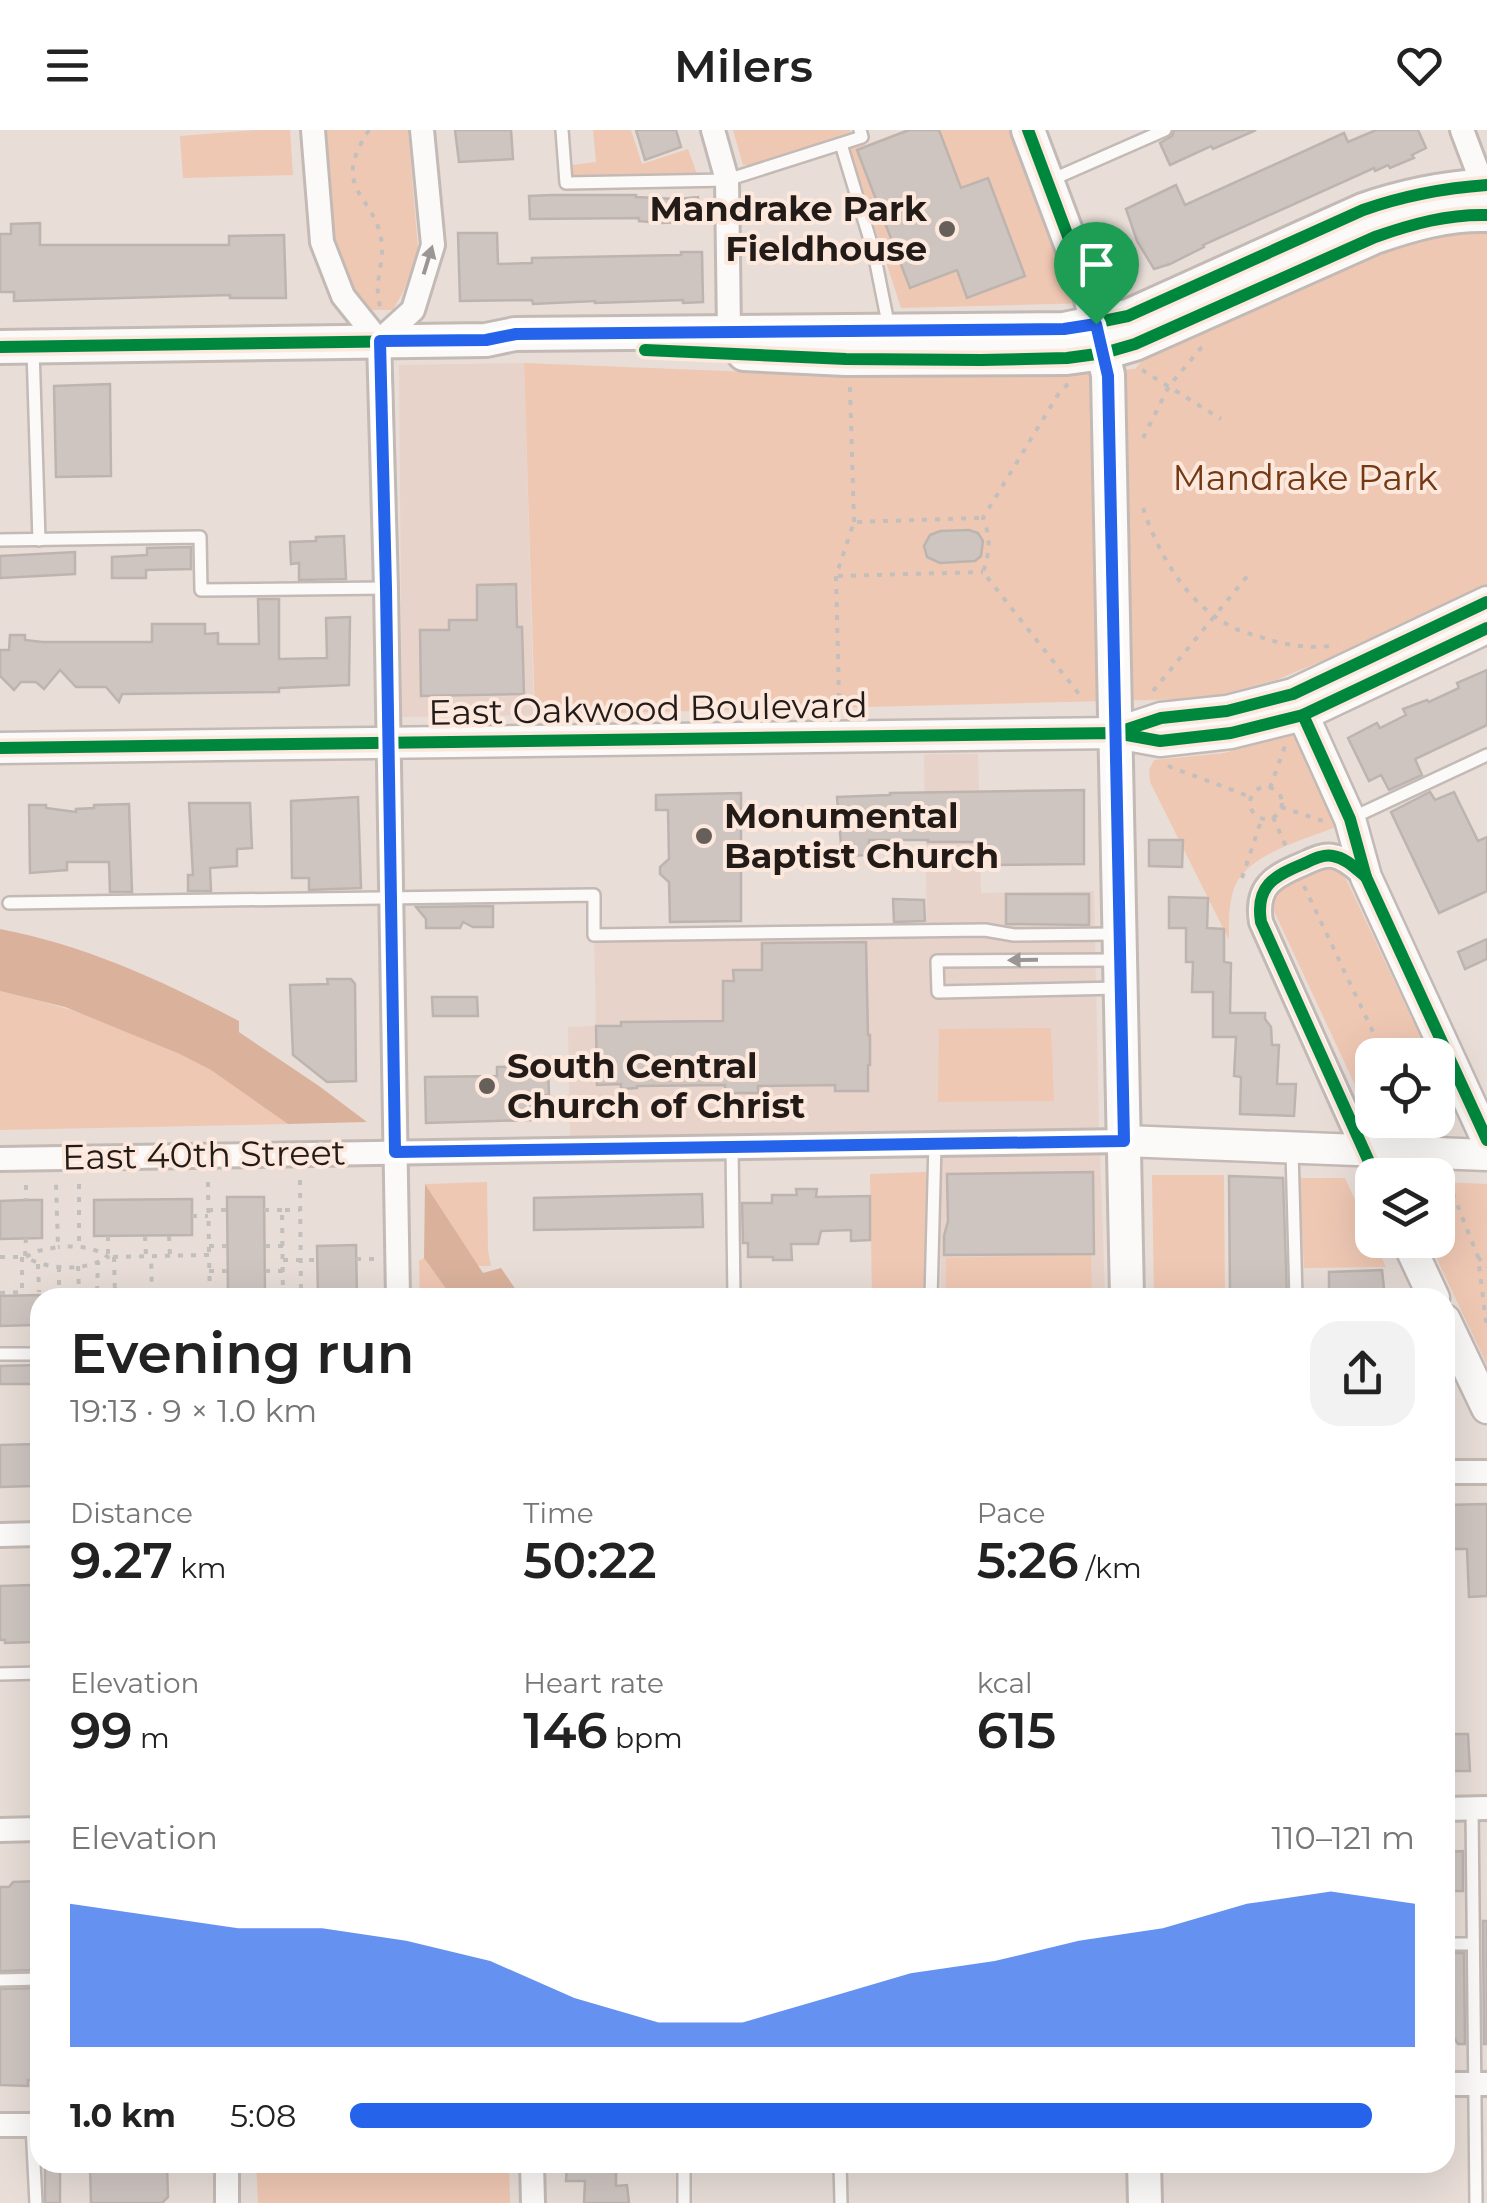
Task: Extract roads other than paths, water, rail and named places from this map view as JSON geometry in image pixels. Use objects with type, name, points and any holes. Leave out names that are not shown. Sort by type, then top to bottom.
[{"type":"main road","points":[[1028,130],[1090,296],[1108,376],[1127,1288]]},
{"type":"main road","points":[[486,340],[516,334],[729,334],[848,358],[890,331],[1064,329],[1136,344],[1375,236],[1436,219],[1486,195]]},
{"type":"main road","points":[[0,347],[380,327],[516,347],[848,358],[1049,359],[1100,338]]},
{"type":"main road","points":[[1144,2173],[1144,2203]]},
{"type":"street","points":[[313,130],[322,242],[342,296],[380,327],[395,1152],[387,1288]]},
{"type":"street","points":[[380,327],[412,310],[433,245],[422,130]]},
{"type":"street","points":[[714,130],[727,180],[729,334]]},
{"type":"street","points":[[1462,130],[1486,195]]},
{"type":"street","name":"East Oakwood Boulevard","points":[[1116,733],[1161,718],[1227,710],[1293,694],[1487,602]]},
{"type":"street","name":"East Oakwood Boulevard","points":[[0,748],[1116,733],[1160,741],[1295,725],[1487,628]]},
{"type":"street","points":[[1295,725],[1344,822],[1487,1140]]},
{"type":"street","points":[[1366,877],[1348,862],[1335,856],[1321,856],[1274,877],[1258,907],[1261,922],[1367,1158]]},
{"type":"street","name":"East 40th Street","points":[[0,1159],[1124,1141],[1292,1146],[1355,1159]]},
{"type":"street","name":"East 40th Street","points":[[1436,1158],[1487,1155]]},
{"type":"street","points":[[1415,1258],[1429,1288]]},
{"type":"street","points":[[1455,1341],[1487,1408]]},
{"type":"street","points":[[1455,1472],[1487,1472]]},
{"type":"street","points":[[0,1535],[30,1534]]},
{"type":"street","points":[[1455,1809],[1480,1808]]},
{"type":"street","points":[[0,1830],[30,1829]]},
{"type":"street","points":[[1455,2084],[1481,2084]]},
{"type":"street","points":[[0,2126],[30,2125]]},
{"type":"street","points":[[226,2173],[227,2203]]},
{"type":"street","points":[[532,2173],[533,2203]]},
{"type":"lane","points":[[562,130],[566,183],[727,180],[862,137],[860,130]]},
{"type":"lane","points":[[1047,182],[1165,130]]},
{"type":"lane","points":[[840,144],[874,253],[890,331]]},
{"type":"lane","points":[[33,346],[39,540]]},
{"type":"lane","points":[[0,540],[200,536],[201,590],[386,588]]},
{"type":"lane","points":[[1344,822],[1487,755]]},
{"type":"lane","points":[[9,903],[594,895],[594,935],[985,930],[1121,961]]},
{"type":"lane","points":[[937,961],[1121,961],[938,992],[937,961]]},
{"type":"lane","points":[[931,1288],[935,1142]]},
{"type":"lane","points":[[732,1146],[734,1288]]},
{"type":"lane","points":[[1292,1146],[1296,1288]]},
{"type":"lane","points":[[0,1354],[30,1354]]},
{"type":"lane","points":[[0,1674],[30,1673]]},
{"type":"lane","points":[[1476,2203],[1481,2084],[1473,1944],[1480,1808]]},
{"type":"lane","points":[[1455,1944],[1473,1944]]},
{"type":"lane","points":[[0,1980],[30,1979]]},
{"type":"lane","points":[[36,2173],[36,2203]]},
{"type":"lane","points":[[684,2173],[684,2203]]},
{"type":"lane","points":[[840,2173],[841,2203]]},
{"type":"place","name":"Mandrake Park Fieldhouse","points":[[947,229]]},
{"type":"place","name":"Monumental Baptist Church","points":[[704,836]]},
{"type":"place","name":"South Central Church of Christ","points":[[487,1086]]},
{"type":"park label","name":"Mandrake Park","points":[[1305,478]]}]
